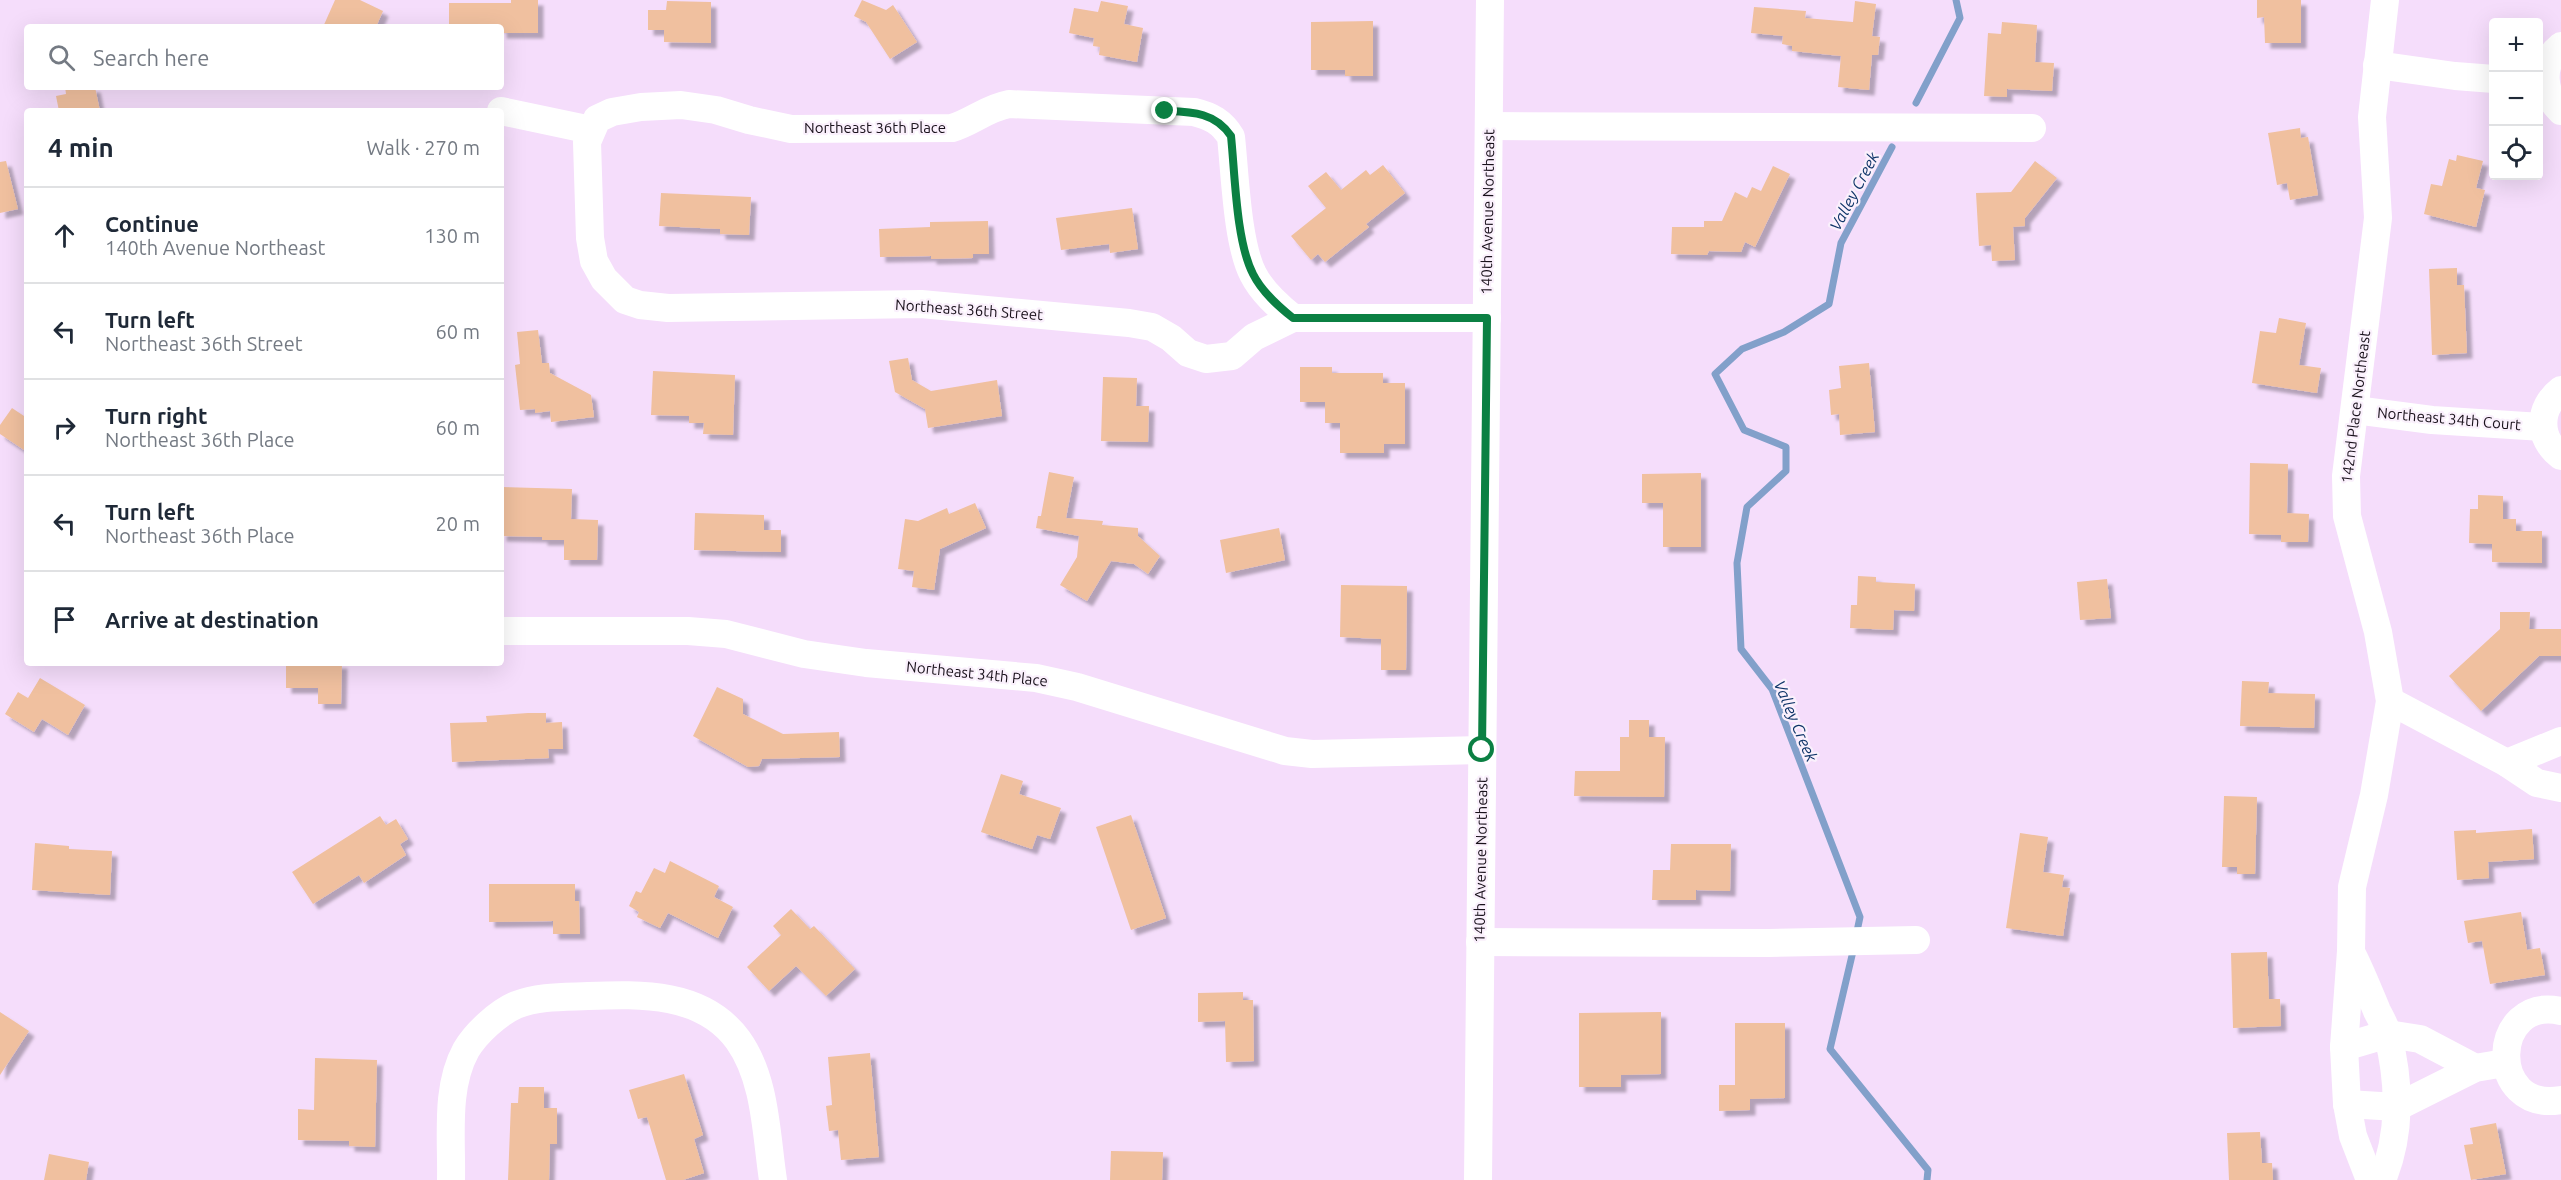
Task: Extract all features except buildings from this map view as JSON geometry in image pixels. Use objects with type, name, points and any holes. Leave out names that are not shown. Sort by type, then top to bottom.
[{"type":"street","name":"140th Avenue Northeast","points":[[1478,1180],[1490,0]]},
{"type":"street","name":"142nd Place Northeast","points":[[2370,1180],[2353,1136],[2347,1104],[2344,1047],[2351,951],[2352,887],[2374,795],[2390,701],[2378,632],[2347,516],[2346,476],[2378,218],[2372,117],[2385,0]]},
{"type":"street","points":[[2543,78],[2554,51],[2561,46]]},
{"type":"street","points":[[2377,65],[2489,79]]},
{"type":"street","points":[[2543,84],[2549,98],[2561,111]]},
{"type":"street","name":"Northeast 36th Place","points":[[594,125],[612,112],[641,107],[681,105],[716,110],[790,129],[952,128],[962,125],[989,109],[1009,104],[1194,112],[1207,115],[1225,128],[1231,136],[1240,224],[1252,273],[1277,305],[1293,318]]},
{"type":"street","points":[[504,112],[594,125]]},
{"type":"street","name":"Northeast 36th Street","points":[[594,125],[587,142],[590,238],[594,261],[615,292],[625,300],[640,305],[668,308],[921,304],[1129,323],[1152,327],[1171,338],[1188,353],[1206,359],[1232,356],[1254,337],[1293,318],[1487,318]]},
{"type":"street","points":[[1489,126],[2032,128]]},
{"type":"street","name":"Northeast 34th Court","points":[[2561,390],[2547,405],[2543,427],[2551,448],[2561,456]]},
{"type":"street","name":"Northeast 34th Court","points":[[2355,410],[2432,420],[2543,427]]},
{"type":"street","name":"Northeast 34th Place","points":[[504,631],[688,631],[726,634],[804,654],[867,663],[1036,678],[1077,687],[1285,751],[1312,754],[1482,750]]},
{"type":"street","points":[[2390,701],[2507,763],[2537,783],[2561,788]]},
{"type":"street","points":[[2507,763],[2561,741]]},
{"type":"street","points":[[1480,942],[1769,943],[1916,940]]},
{"type":"street","name":"142nd Place Northeast","points":[[2351,951],[2388,1034],[2397,1107],[2389,1162],[2382,1180]]},
{"type":"street","points":[[451,1180],[453,1088],[466,1050],[481,1031],[515,1006],[549,997],[633,994],[668,998],[694,1006],[716,1019],[737,1039],[750,1059],[758,1083],[773,1180]]},
{"type":"street","points":[[2561,1011],[2543,1010],[2521,1020],[2507,1040],[2505,1063],[2509,1075],[2524,1093],[2547,1101],[2561,1100]]},
{"type":"street","points":[[2344,1047],[2388,1034],[2420,1039],[2475,1068]]},
{"type":"street","points":[[2347,1104],[2397,1107],[2475,1068],[2505,1063]]},
{"type":"waterway","name":"Valley Creek","points":[[1916,103],[1960,18],[1956,0]]},
{"type":"waterway","name":"Valley Creek","points":[[1856,936],[1860,917],[1772,689],[1741,649],[1737,563],[1747,507],[1786,471],[1786,447],[1744,430],[1715,374],[1742,349],[1784,332],[1829,304],[1841,243],[1892,147]]},
{"type":"waterway","name":"Valley Creek","points":[[1854,947],[1830,1049],[1928,1170],[1927,1180]]},
{"type":"route","points":[[1165,111],[1207,115],[1217,120],[1231,136],[1240,224],[1252,273],[1277,305],[1293,318],[1487,318],[1482,750]]}]
